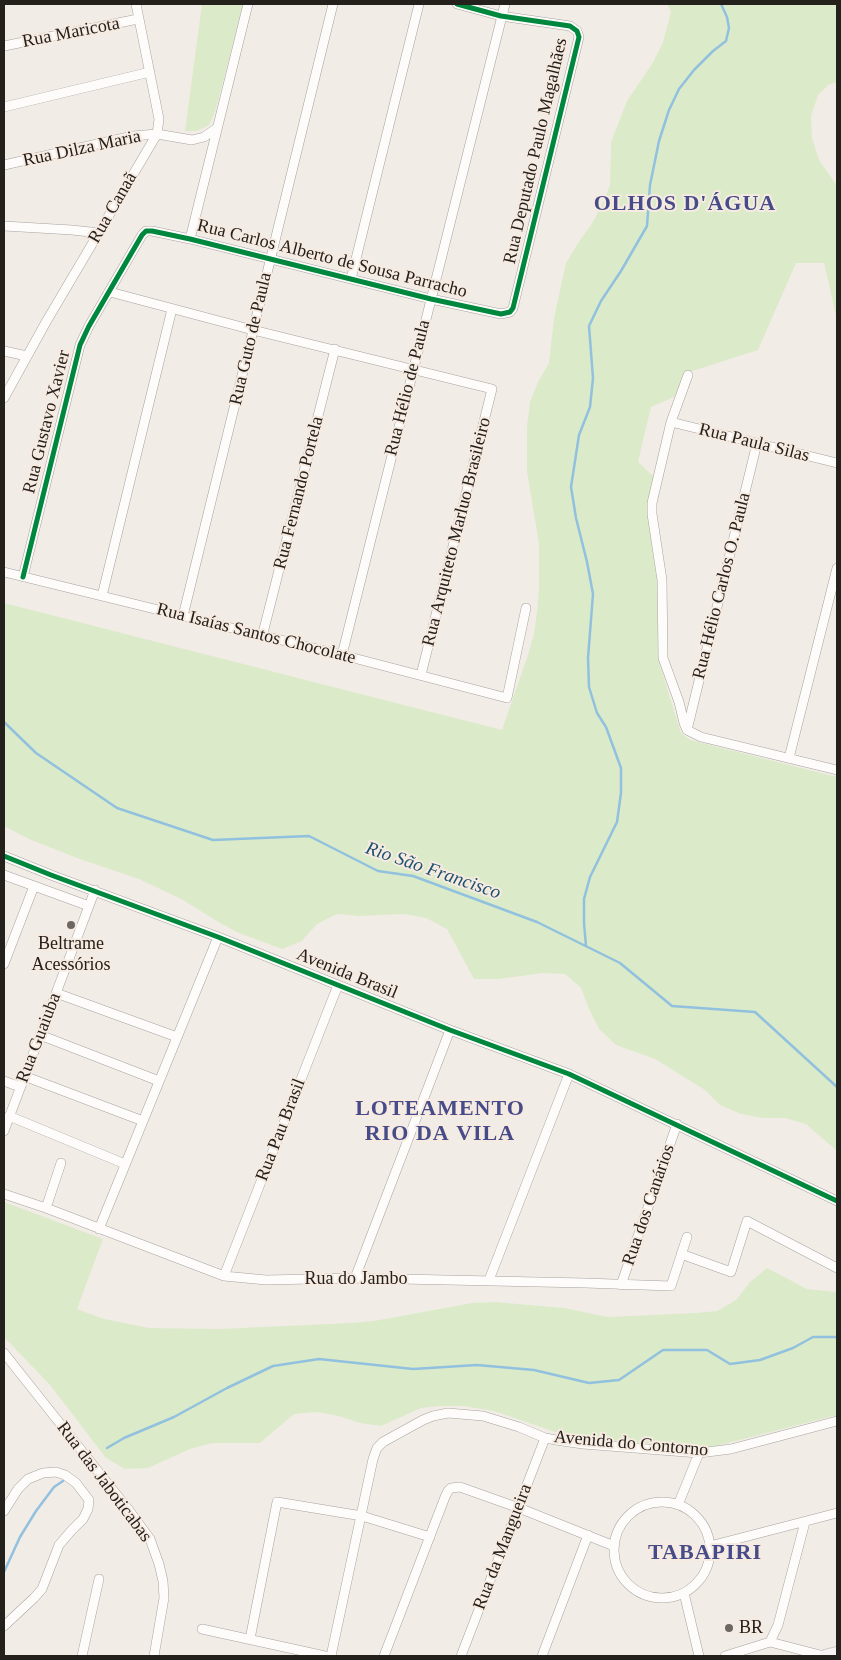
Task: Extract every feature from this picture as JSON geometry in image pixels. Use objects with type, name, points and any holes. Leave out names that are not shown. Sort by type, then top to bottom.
[{"type":"main road","points":[[824,1656],[837,1653]]},
{"type":"street","name":"Rua Canaã","points":[[4,398],[46,322],[157,134],[159,119],[136,4]]},
{"type":"street","points":[[190,239],[248,4]]},
{"type":"street","name":"Rua Guto de Paula","points":[[183,616],[333,4]]},
{"type":"street","points":[[351,279],[419,4]]},
{"type":"street","name":"Rua Deputado Paulo Magalhães","points":[[457,4],[501,16],[570,26],[578,31],[513,308],[510,312]]},
{"type":"street","name":"Rua Hélio de Paula","points":[[342,655],[412,369],[505,4]]},
{"type":"street","name":"Rua Maricota","points":[[4,46],[138,19]]},
{"type":"street","points":[[4,107],[150,72]]},
{"type":"street","name":"Rua Dilza Maria","points":[[4,164],[134,136],[157,134],[192,140],[204,137],[217,128]]},
{"type":"street","points":[[4,226],[72,230],[99,234]]},
{"type":"street","name":"Rua Carlos Alberto de Sousa Parracho","points":[[146,231],[190,239],[270,258],[431,299],[501,314],[510,312]]},
{"type":"street","name":"Rua Gustavo Xavier","points":[[24,576],[80,345],[89,326],[146,231]]},
{"type":"street","points":[[110,292],[412,369]]},
{"type":"street","points":[[102,596],[172,309]]},
{"type":"street","name":"Rua Fernando Portela","points":[[262,636],[335,349]]},
{"type":"street","points":[[4,351],[27,356]]},
{"type":"street","name":"Rua Arquiteto Marluo Brasileiro","points":[[412,369],[492,389],[421,675]]},
{"type":"street","points":[[688,375],[671,422],[653,494],[652,514],[662,580],[663,658],[679,702],[684,723],[687,730],[701,737],[837,770]]},
{"type":"street","name":"Rua Paula Silas","points":[[671,422],[837,463]]},
{"type":"street","name":"Rua Hélio Carlos O. Paula","points":[[687,730],[757,443]]},
{"type":"street","points":[[789,758],[837,568]]},
{"type":"street","name":"Rua Isaías Santos Chocolate","points":[[4,572],[342,655],[507,698],[526,608]]},
{"type":"street","name":"Avenida Brasil","points":[[4,856],[218,937],[450,1030],[568,1074],[837,1201]]},
{"type":"street","points":[[4,875],[89,906]]},
{"type":"street","points":[[4,964],[34,886]]},
{"type":"street","name":"Rua Guaiuba","points":[[4,1130],[95,890]]},
{"type":"street","points":[[99,1229],[218,937]]},
{"type":"street","name":"Rua Pau Brasil","points":[[224,1276],[338,985]]},
{"type":"street","points":[[56,993],[177,1037]]},
{"type":"street","points":[[355,1278],[450,1030]]},
{"type":"street","points":[[40,1035],[159,1081]]},
{"type":"street","points":[[489,1280],[568,1074]]},
{"type":"street","points":[[24,1076],[143,1121]]},
{"type":"street","points":[[4,1081],[20,1087]]},
{"type":"street","points":[[9,1116],[125,1164]]},
{"type":"street","name":"Rua dos Canários","points":[[621,1285],[677,1124]]},
{"type":"street","points":[[46,1208],[60,1163]]},
{"type":"street","name":"Rua do Jambo","points":[[4,1194],[46,1208],[224,1276],[266,1280],[355,1278],[671,1286],[681,1254]]},
{"type":"street","points":[[686,1237],[681,1254],[730,1272],[747,1220],[837,1268]]},
{"type":"street","name":"Rua das Jaboticabas","points":[[4,1353],[128,1508],[150,1540],[159,1564],[164,1598],[154,1656]]},
{"type":"street","name":"Avenida do Contorno","points":[[330,1656],[377,1448],[390,1437],[423,1420],[448,1413],[483,1416],[519,1427],[545,1438],[583,1444],[699,1453],[731,1449],[837,1421]]},
{"type":"street","name":"Rua da Mangueira","points":[[461,1656],[545,1438]]},
{"type":"street","points":[[678,1505],[699,1453]]},
{"type":"street","points":[[4,1510],[18,1489],[28,1480],[43,1473],[56,1472],[65,1475],[76,1483],[89,1500],[88,1509],[83,1519],[59,1545],[42,1589],[4,1626]]},
{"type":"street","points":[[384,1656],[445,1497],[451,1488],[460,1488],[519,1508],[614,1546]]},
{"type":"street","points":[[250,1639],[277,1502],[362,1516],[430,1537]]},
{"type":"street","points":[[664,1502],[678,1505],[691,1511],[700,1520],[707,1532],[710,1546],[709,1560],[704,1573],[696,1584],[684,1592],[668,1597],[651,1596],[635,1589],[623,1578],[616,1563],[614,1546],[618,1532],[625,1519],[636,1510],[650,1504],[664,1502]]},
{"type":"street","points":[[710,1546],[837,1513]]},
{"type":"street","points":[[770,1642],[778,1625],[805,1522]]},
{"type":"street","points":[[542,1656],[588,1535]]},
{"type":"street","points":[[82,1656],[99,1579]]},
{"type":"street","points":[[684,1592],[699,1656]]},
{"type":"street","points":[[202,1629],[325,1656]]},
{"type":"street","points":[[725,1656],[770,1642],[824,1656]]},
{"type":"green space","points":[[202,4],[243,4],[215,112],[209,125],[197,131],[185,131]]},
{"type":"green space","points":[[667,4],[837,4],[837,82],[828,85],[818,95],[811,116],[812,138],[819,160],[837,186],[837,320],[824,263],[796,263],[758,350],[686,373],[674,397],[651,407],[638,462],[654,477],[647,511],[657,579],[658,659],[681,733],[690,740],[837,777],[837,1151],[806,1124],[785,1118],[763,1118],[741,1114],[720,1105],[705,1090],[655,1059],[616,1045],[599,1029],[581,988],[565,974],[543,973],[498,979],[474,979],[447,929],[426,918],[404,914],[359,916],[337,914],[317,924],[302,941],[282,949],[239,933],[181,899],[139,879],[77,858],[29,839],[4,826],[4,603],[502,730],[534,634],[539,589],[539,544],[527,472],[527,426],[530,402],[538,382],[549,363],[554,318],[566,263],[591,225],[610,185],[611,142],[627,101],[652,64],[663,42],[671,12]]},
{"type":"green space","points":[[4,1202],[103,1239],[77,1309],[104,1319],[149,1328],[218,1329],[350,1323],[374,1321],[472,1303],[495,1302],[564,1308],[608,1317],[717,1311],[736,1300],[750,1282],[767,1268],[807,1289],[837,1292],[837,1415],[712,1447],[595,1440],[567,1436],[494,1411],[463,1406],[421,1408],[381,1426],[360,1423],[339,1416],[317,1412],[294,1414],[260,1443],[212,1443],[190,1449],[148,1468],[125,1469],[106,1458],[50,1385],[4,1337]]},
{"type":"waterway","points":[[586,946],[584,899],[590,877],[617,822],[621,793],[621,768],[606,727],[597,713],[589,687],[588,658],[593,594],[571,487],[579,435],[590,407],[593,378],[589,326],[601,301],[647,226],[650,185],[659,141],[669,110],[679,89],[694,70],[726,41],[729,28],[727,17],[721,4]]},
{"type":"waterway","name":"Rio São Francisco","points":[[4,722],[36,753],[117,808],[213,840],[309,836],[378,871],[413,876],[537,922],[620,963],[672,1006],[755,1012],[837,1087]]},
{"type":"waterway","points":[[107,1448],[124,1438],[174,1417],[227,1388],[273,1366],[319,1359],[413,1369],[477,1365],[534,1370],[589,1383],[619,1380],[663,1350],[707,1350],[730,1364],[760,1360],[793,1348],[813,1337],[837,1337]]},
{"type":"waterway","points":[[4,1572],[20,1537],[36,1511],[54,1487],[63,1481]]},
{"type":"cycle path","points":[[23,577],[80,345],[89,326],[146,231],[190,239],[431,299],[501,314],[510,312],[513,308],[579,37],[577,31],[570,26],[501,16],[457,4]]},
{"type":"cycle path","points":[[4,856],[218,937],[450,1030],[569,1074],[837,1201]]},
{"type":"place","name":"Beltrame Acessórios","points":[[71,925]]},
{"type":"place","name":"BR","points":[[729,1628]]},
{"type":"district","name":"OLHOS D'ÁGUA","points":[[685,204]]},
{"type":"district","name":"LOTEAMENTO RIO DA VILA","points":[[440,1122]]},
{"type":"district","name":"TABAPIRI","points":[[705,1553]]}]
